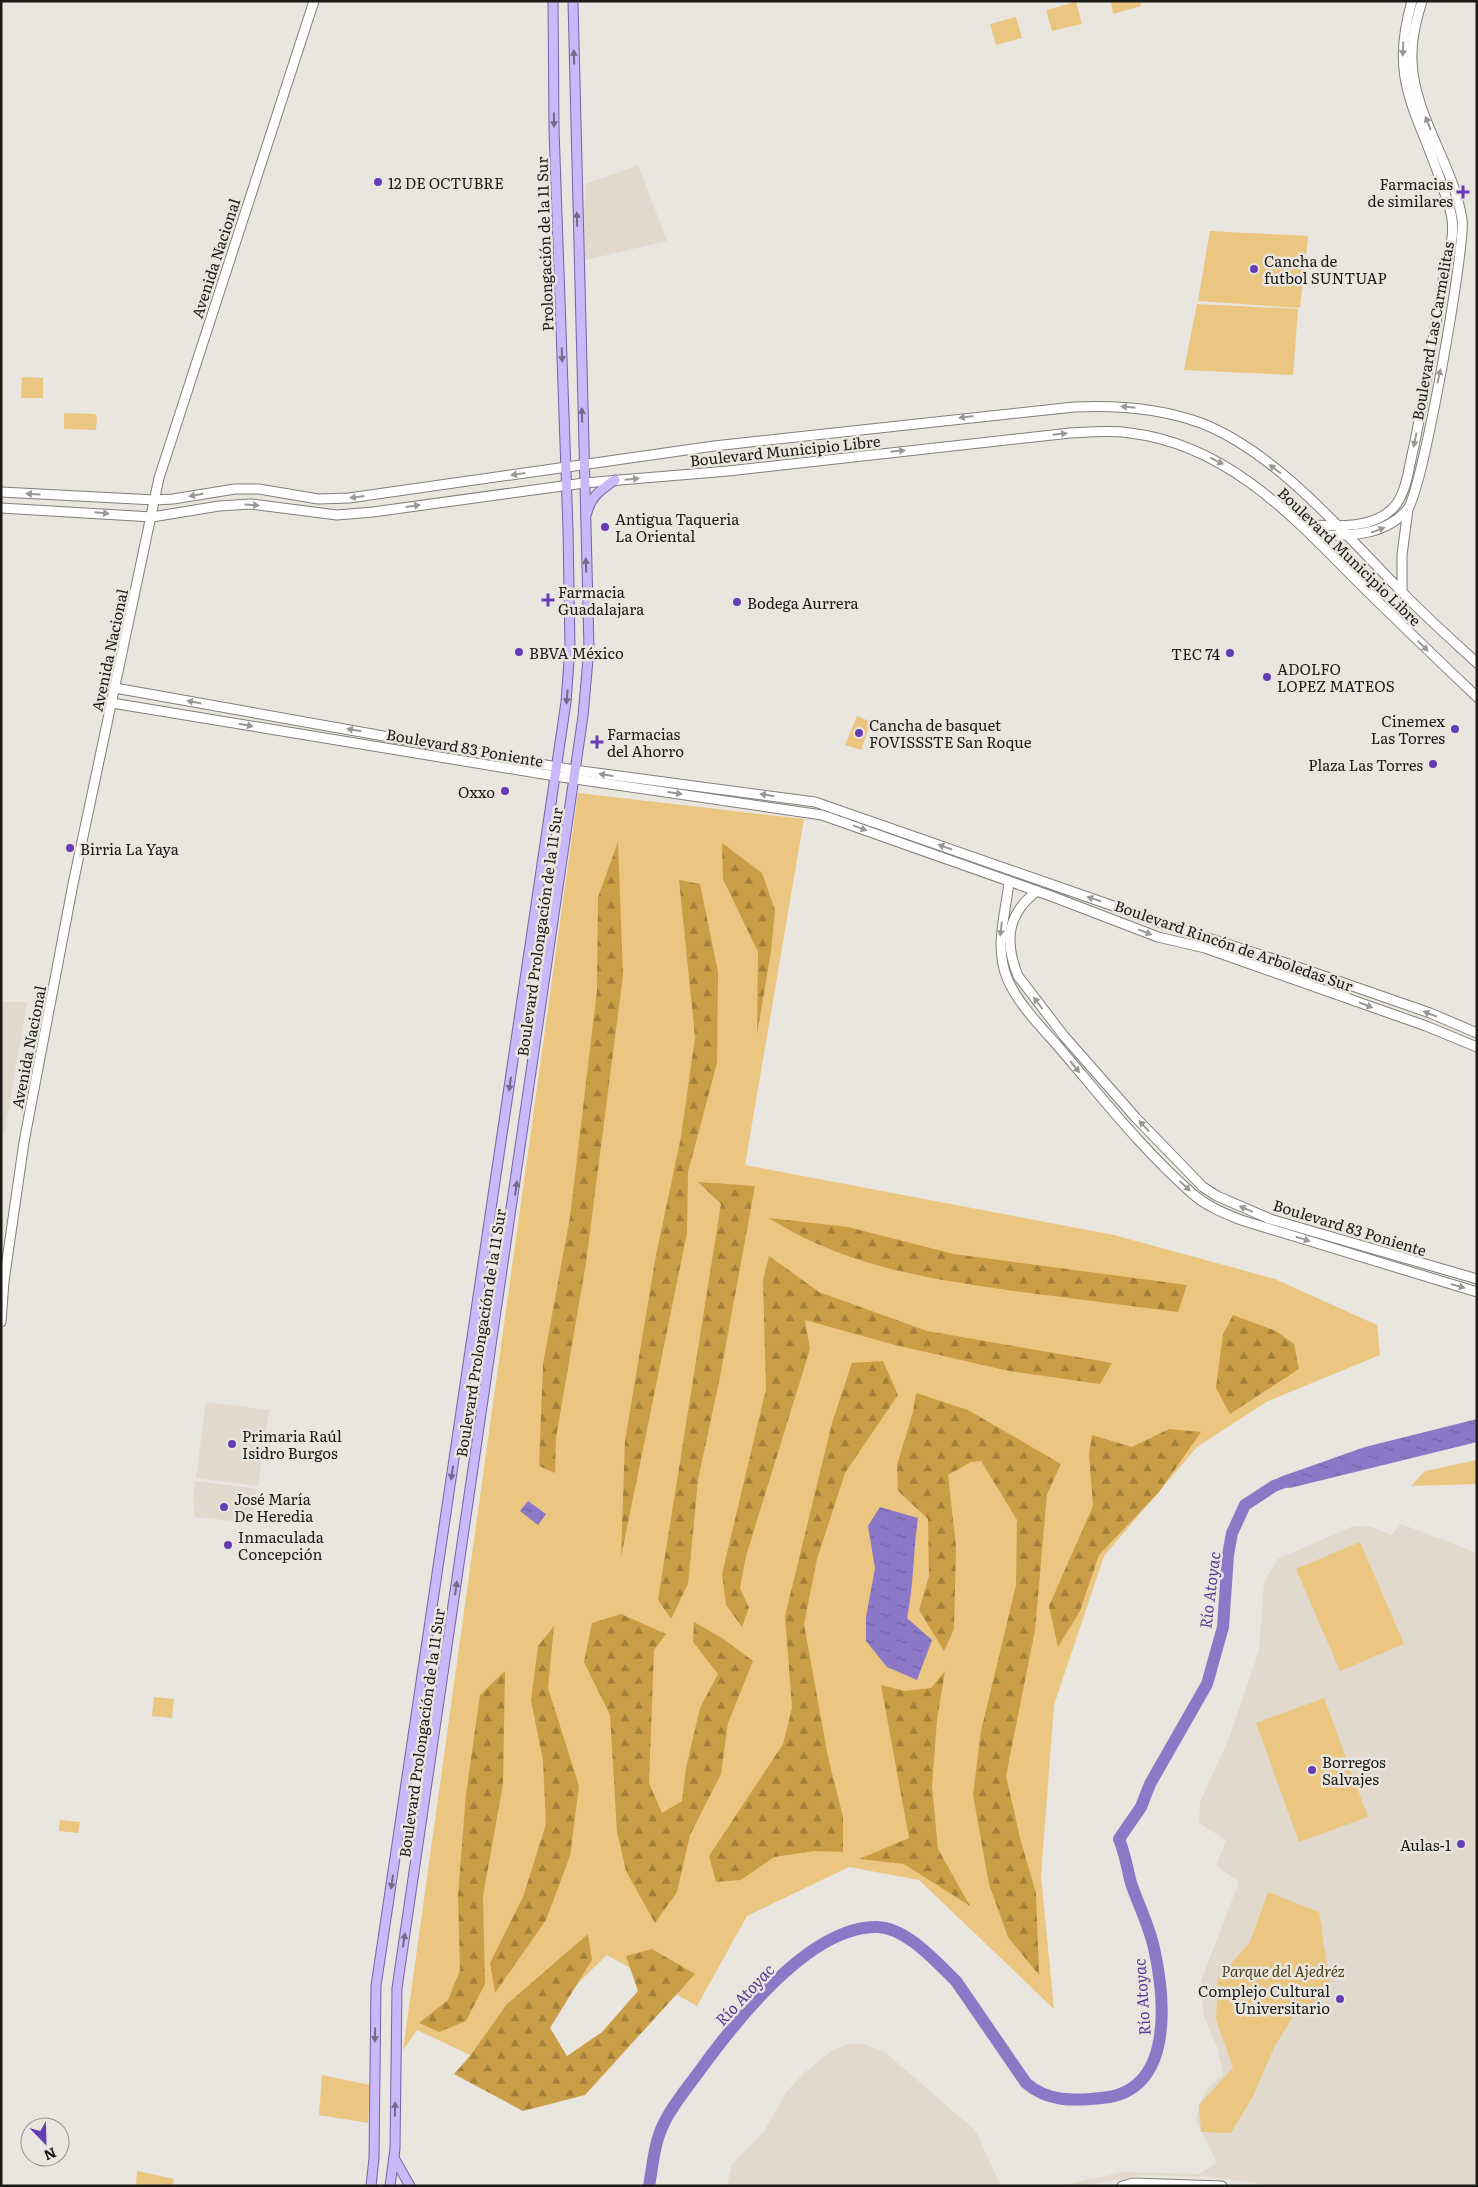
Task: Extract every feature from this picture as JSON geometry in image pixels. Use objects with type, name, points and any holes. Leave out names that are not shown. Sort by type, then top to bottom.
[{"type":"main road","name":"Avenida Nacional","points":[[1,1322],[4,1282],[24,1142],[73,884],[159,478],[314,1]]},
{"type":"main road","name":"Prolongación de la 11 Sur","points":[[553,1],[554,129],[566,485]]},
{"type":"main road","points":[[573,1],[584,483]]},
{"type":"main road","name":"Boulevard Las Carmelitas","points":[[1301,525],[1356,524],[1378,519],[1392,510],[1401,495],[1427,384],[1440,298],[1452,238],[1452,218],[1403,78],[1402,47],[1412,1]]},
{"type":"main road","name":"Boulevard Las Carmelitas","points":[[1402,592],[1402,555],[1408,509],[1414,497],[1462,246],[1462,219],[1447,168],[1424,111],[1414,79],[1413,40],[1422,1]]},
{"type":"main road","points":[[1440,298],[1453,300]]},
{"type":"main road","name":"Boulevard Municipio Libre","points":[[1,492],[155,500],[243,489],[259,489],[318,498],[349,498],[714,446],[848,433],[974,416],[1114,406],[1164,412],[1201,423],[1224,434],[1280,472],[1337,525],[1402,592],[1477,663]]},
{"type":"main road","name":"Boulevard Municipio Libre","points":[[1,508],[152,517],[234,504],[270,506],[317,514],[363,513],[584,483],[728,471],[849,456],[1111,431],[1132,433],[1168,441],[1195,450],[1230,468],[1259,488],[1301,525],[1477,698]]},
{"type":"main road","points":[[585,528],[590,501],[615,480]]},
{"type":"main road","name":"Boulevard Prolongación de la 11 Sur","points":[[390,2186],[394,2158],[397,1988],[575,775],[589,648],[584,483]]},
{"type":"main road","name":"Boulevard Prolongación de la 11 Sur","points":[[371,2186],[374,2158],[376,1986],[566,707],[569,659],[566,485]]},
{"type":"main road","points":[[1312,536],[1347,535],[1379,530],[1397,520],[1408,509]]},
{"type":"main road","name":"Boulevard 83 Poniente","points":[[115,688],[556,772]]},
{"type":"main road","name":"Boulevard 83 Poniente","points":[[112,704],[814,813],[985,872]]},
{"type":"main road","name":"Boulevard 83 Poniente","points":[[575,775],[815,802],[991,863]]},
{"type":"main road","name":"Boulevard Rincón de Arboledas Sur","points":[[991,863],[1430,1013],[1476,1033]]},
{"type":"main road","name":"Boulevard Rincón de Arboledas Sur","points":[[985,872],[1158,937],[1205,948],[1426,1026],[1475,1046]]},
{"type":"main road","name":"Boulevard 83 Poniente","points":[[1009,880],[1000,944],[1007,978],[1015,993],[1056,1045],[1174,1176],[1200,1199],[1223,1213],[1477,1292]]},
{"type":"main road","points":[[1051,896],[1055,886]]},
{"type":"main road","points":[[1008,895],[1024,901],[1037,891]]},
{"type":"main road","name":"Boulevard 83 Poniente","points":[[1024,901],[1014,918],[1010,932],[1014,966],[1024,984],[1064,1036],[1182,1168],[1203,1188],[1216,1196],[1270,1219],[1477,1279]]},
{"type":"main road","points":[[1056,1045],[1064,1036]]},
{"type":"main road","points":[[1391,1266],[1395,1254]]},
{"type":"main road","points":[[394,2158],[410,2186]]},
{"type":"main road","points":[[1122,2186],[1133,2184],[1222,2186]]},
{"type":"shaded area","points":[[638,165],[667,241],[581,261],[586,184]]},
{"type":"shaded area","points":[[1,1002],[27,1002],[4,1135],[1,1135]]},
{"type":"shaded area","name":"Primaria Raúl Isidro Burgos","points":[[206,1402],[269,1410],[258,1486],[196,1478]]},
{"type":"shaded area","name":"José María De Heredia","points":[[196,1481],[257,1489],[252,1523],[195,1517],[193,1498]]},
{"type":"shaded area","points":[[1401,1524],[1477,1553],[1477,2186],[1277,2186],[1208,2177],[1141,2175],[1084,2186],[1058,2186],[1125,2172],[1199,2174],[1217,2163],[1196,2120],[1199,2105],[1207,2089],[1223,2075],[1217,2047],[1204,2016],[1201,1981],[1239,1882],[1216,1866],[1226,1840],[1199,1823],[1200,1802],[1229,1738],[1259,1651],[1264,1582],[1278,1559],[1353,1526],[1371,1527],[1391,1535]]},
{"type":"shaded area","points":[[847,2044],[865,2044],[887,2054],[975,2130],[1001,2186],[727,2186],[732,2164],[763,2133],[787,2091],[804,2073],[832,2051]]},
{"type":"green space","points":[[1111,1],[1140,1],[1141,6],[1113,14]]},
{"type":"green space","points":[[1076,2],[1082,24],[1052,31],[1046,10]]},
{"type":"green space","points":[[1016,17],[1022,38],[996,45],[990,24]]},
{"type":"green space","name":"Cancha de futbol SUNTUAP","points":[[1210,231],[1308,236],[1300,308],[1198,301]]},
{"type":"green space","name":"Cancha de futbol SUNTUAP","points":[[1197,304],[1298,309],[1293,375],[1184,370]]},
{"type":"green space","points":[[22,377],[43,378],[43,398],[21,398]]},
{"type":"green space","points":[[64,414],[95,414],[97,417],[96,430],[64,429]]},
{"type":"green space","name":"Cancha de basquet FOVISSSTE San Roque","points":[[857,716],[871,722],[861,750],[845,745]]},
{"type":"green space","points":[[578,793],[804,819],[745,1165],[1114,1235],[1275,1279],[1377,1325],[1380,1355],[1268,1401],[1197,1447],[1104,1556],[1054,1705],[1041,1876],[1054,2009],[919,1880],[849,1867],[747,1916],[697,2006],[607,1955],[538,2022],[487,2063],[417,2030],[403,2050]]},
{"type":"green space","points":[[618,842],[623,975],[586,1263],[556,1438],[555,1473],[539,1466],[543,1364],[570,1217],[597,990],[598,897]]},
{"type":"green space","points":[[722,843],[762,873],[775,910],[771,951],[757,1035],[758,952],[723,879]]},
{"type":"green space","points":[[679,880],[700,884],[718,972],[717,1063],[688,1172],[687,1233],[621,1557],[625,1441],[656,1255],[681,1137],[695,1037]]},
{"type":"green space","points":[[698,1182],[755,1186],[720,1377],[698,1480],[688,1584],[671,1619],[658,1600],[721,1204]]},
{"type":"green space","points":[[769,1218],[848,1227],[954,1254],[1187,1285],[1178,1312],[956,1282],[891,1269],[859,1260],[828,1249],[798,1235]]},
{"type":"green space","points":[[769,1256],[819,1292],[927,1331],[1112,1363],[1100,1384],[1009,1371],[895,1345],[805,1320],[810,1349],[746,1556],[740,1588],[749,1608],[742,1627],[726,1605],[722,1574],[766,1389],[763,1280]]},
{"type":"green space","points":[[1233,1315],[1276,1331],[1294,1344],[1299,1369],[1230,1414],[1216,1388],[1223,1334]]},
{"type":"green space","points":[[883,1361],[898,1395],[845,1473],[817,1559],[804,1624],[828,1757],[843,1817],[843,1852],[814,1851],[774,1857],[741,1880],[716,1882],[709,1856],[783,1744],[792,1708],[785,1616],[832,1423],[852,1363]]},
{"type":"green space","points":[[916,1393],[968,1410],[1061,1464],[1047,1494],[1035,1630],[1006,1776],[1021,1842],[1036,1893],[1039,1975],[1008,1937],[989,1884],[973,1795],[981,1731],[1016,1585],[1017,1520],[981,1461],[971,1462],[948,1475],[956,1546],[954,1629],[944,1651],[919,1610],[929,1576],[928,1519],[898,1491],[897,1465],[913,1412]]},
{"type":"green space","points":[[1169,1429],[1201,1432],[1159,1492],[1099,1555],[1080,1611],[1058,1647],[1049,1606],[1093,1506],[1089,1455],[1092,1435],[1132,1447]]},
{"type":"green space","points":[[1477,1460],[1477,1484],[1411,1486],[1425,1471]]},
{"type":"green space","points":[[1360,1542],[1404,1644],[1340,1671],[1296,1569]]},
{"type":"green space","points":[[621,1614],[666,1634],[654,1650],[649,1783],[662,1813],[682,1801],[686,1768],[700,1708],[718,1674],[693,1642],[694,1622],[722,1638],[753,1661],[728,1723],[721,1774],[690,1835],[677,1892],[655,1923],[626,1871],[617,1832],[610,1715],[584,1662],[592,1623]]},
{"type":"green space","points":[[554,1626],[548,1688],[579,1786],[570,1856],[546,1920],[495,1993],[490,1963],[523,1897],[546,1824],[543,1761],[531,1700],[538,1646]]},
{"type":"green space","points":[[505,1671],[503,1784],[483,1896],[485,1984],[466,2021],[439,2032],[419,2023],[448,2000],[460,1970],[458,1896],[466,1794],[480,1695]]},
{"type":"green space","points":[[945,1671],[937,1720],[932,1786],[938,1849],[970,1906],[904,1864],[859,1859],[909,1838],[881,1685],[905,1691],[931,1688]]},
{"type":"green space","points":[[154,1697],[174,1699],[172,1718],[152,1716]]},
{"type":"green space","name":"Borregos Salvajes","points":[[1324,1698],[1368,1817],[1299,1842],[1256,1723]]},
{"type":"green space","points":[[60,1820],[80,1822],[78,1833],[59,1831]]},
{"type":"green space","name":"Parque del Ajedréz","points":[[1268,1892],[1319,1912],[1331,1991],[1294,2015],[1275,2046],[1252,2098],[1231,2133],[1201,2132],[1199,2105],[1233,2068],[1216,2019],[1218,1978],[1250,1942]]},
{"type":"green space","points":[[588,1934],[592,1960],[550,2028],[567,2056],[602,2032],[638,1991],[626,1956],[652,1949],[695,1974],[585,2095],[523,2111],[454,2074],[470,2056],[507,2004]]},
{"type":"green space","points":[[322,2075],[370,2085],[368,2123],[319,2115]]},
{"type":"green space","points":[[137,2171],[174,2179],[173,2186],[136,2186]]},
{"type":"water","points":[[1477,1419],[1477,1442],[1290,1488],[1274,1486],[1280,1477],[1365,1447]]},
{"type":"water","points":[[528,1501],[546,1514],[538,1525],[520,1511]]},
{"type":"water","points":[[880,1507],[918,1518],[907,1618],[932,1640],[917,1680],[887,1667],[866,1641],[866,1617],[875,1568],[868,1526]]},
{"type":"waterway","name":"Río Atoyac","points":[[649,2186],[656,2146],[667,2117],[713,2052],[776,1981],[825,1942],[851,1931],[877,1927],[888,1929],[910,1939],[930,1955],[956,1981],[1026,2083],[1043,2094],[1071,2100],[1101,2098],[1125,2092],[1142,2079],[1153,2062],[1159,2040],[1162,2016],[1161,1992],[1152,1939],[1131,1883],[1119,1839],[1141,1807],[1150,1784],[1207,1684],[1223,1627],[1228,1555],[1232,1533],[1245,1505],[1274,1486],[1290,1480]]},
{"type":"place","name":"12 DE OCTUBRE","points":[[378,182]]},
{"type":"place","name":"Farmacias de similares","points":[[1463,192]]},
{"type":"place","name":"Cancha de futbol SUNTUAP","points":[[1254,269]]},
{"type":"place","name":"Antigua Taqueria La Oriental","points":[[605,527]]},
{"type":"place","name":"Farmacia Guadalajara","points":[[548,600]]},
{"type":"place","name":"Bodega Aurrera","points":[[737,602]]},
{"type":"place","name":"BBVA México","points":[[519,652]]},
{"type":"place","name":"TEC 74","points":[[1230,653]]},
{"type":"place","name":"ADOLFO LOPEZ MATEOS","points":[[1267,677]]},
{"type":"place","name":"Cinemex Las Torres","points":[[1455,729]]},
{"type":"place","name":"Cancha de basquet FOVISSSTE San Roque","points":[[859,733]]},
{"type":"place","name":"Farmacias del Ahorro","points":[[597,742]]},
{"type":"place","name":"Plaza Las Torres","points":[[1433,764]]},
{"type":"place","name":"Oxxo","points":[[505,791]]},
{"type":"place","name":"Birria La Yaya","points":[[70,848]]},
{"type":"place","name":"Primaria Raúl Isidro Burgos","points":[[232,1444]]},
{"type":"place","name":"José María De Heredia","points":[[224,1507]]},
{"type":"place","name":"Inmaculada Concepción","points":[[228,1545]]},
{"type":"place","name":"Borregos Salvajes","points":[[1312,1770]]},
{"type":"place","name":"Aulas-1","points":[[1461,1844]]},
{"type":"place","name":"Complejo Cultural Universitario","points":[[1340,1999]]}]
